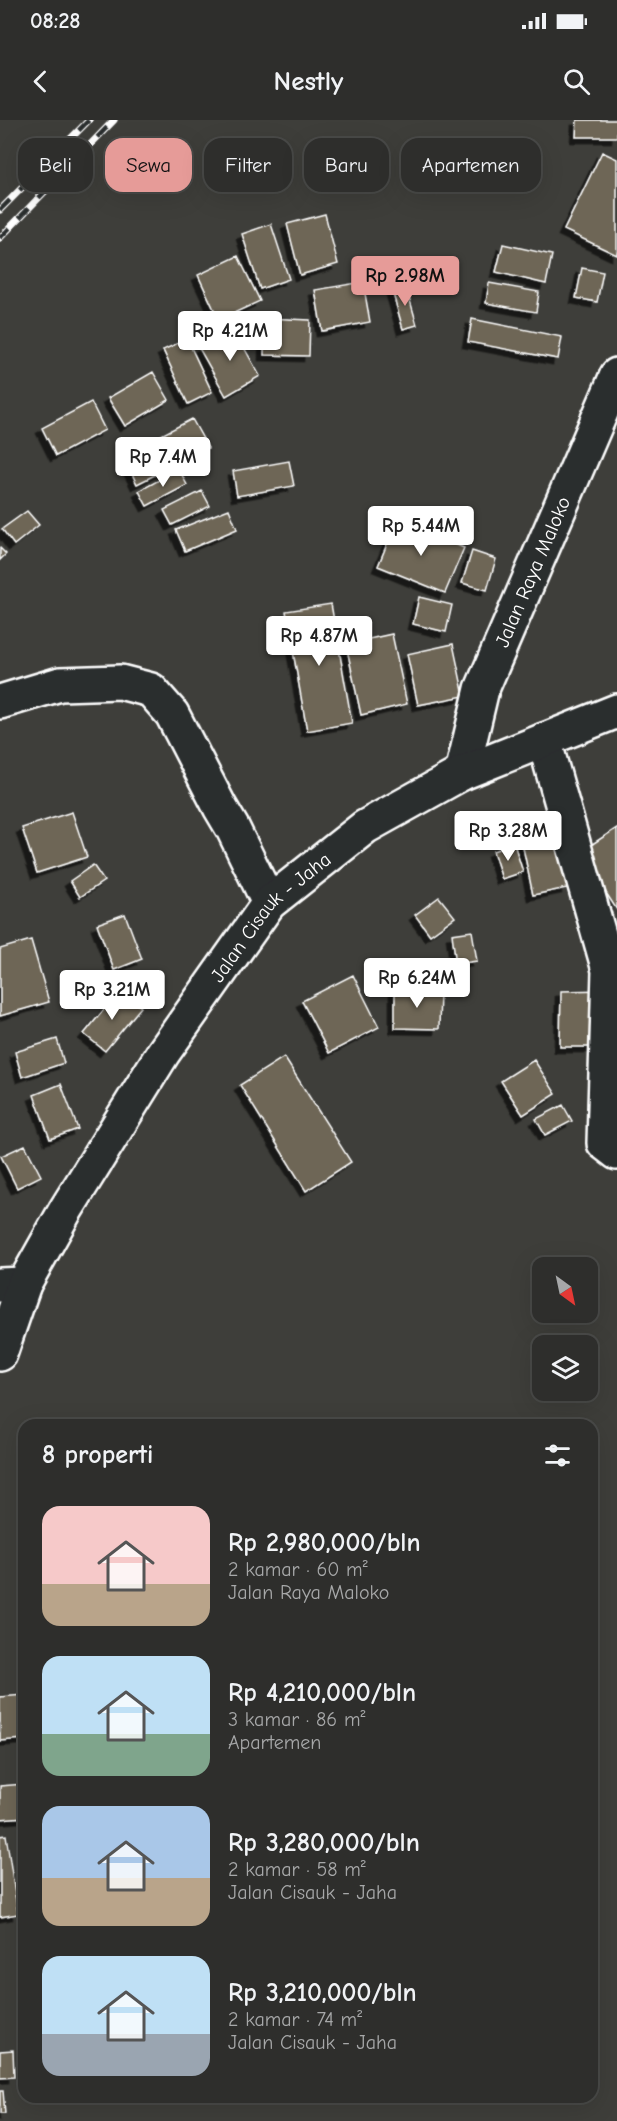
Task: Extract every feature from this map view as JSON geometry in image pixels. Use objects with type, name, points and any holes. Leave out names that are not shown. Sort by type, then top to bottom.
[{"type":"street","name":"Jalan Raya Maloko","points":[[462,773],[482,689],[617,375]]},
{"type":"street","points":[[0,702],[60,684],[120,682],[151,690],[172,714],[269,903]]},
{"type":"street","name":"Jalan Cisauk - Jaha","points":[[0,1354],[12,1284],[65,1211],[163,1053],[269,903],[365,827],[462,773],[617,711]]},
{"type":"street","points":[[544,740],[609,970],[604,1143],[617,1154]]},
{"type":"building","points":[[577,120],[617,120],[617,137],[576,137]]},
{"type":"building","points":[[602,152],[617,159],[617,255],[564,230]]},
{"type":"building","points":[[325,214],[338,264],[300,275],[287,224]]},
{"type":"building","points":[[271,224],[289,279],[260,289],[242,234]]},
{"type":"building","points":[[503,244],[552,255],[546,284],[496,272]]},
{"type":"building","points":[[238,256],[260,301],[219,320],[198,275]]},
{"type":"building","points":[[582,268],[603,272],[597,302],[576,298]]},
{"type":"building","points":[[363,282],[370,322],[322,331],[315,290]]},
{"type":"building","points":[[489,283],[539,292],[536,312],[486,303]]},
{"type":"building","points":[[406,286],[417,325],[403,329],[392,290]]},
{"type":"building","points":[[265,318],[310,320],[309,356],[264,355]]},
{"type":"building","points":[[472,319],[562,337],[558,359],[468,342]]},
{"type":"building","points":[[233,328],[260,376],[226,396],[199,348]]},
{"type":"building","points":[[187,339],[212,392],[188,404],[163,350]]},
{"type":"building","points":[[153,372],[169,400],[125,426],[108,398]]},
{"type":"building","points":[[91,402],[105,430],[56,456],[42,428]]},
{"type":"building","points":[[192,419],[208,448],[137,484],[123,455]]},
{"type":"building","points":[[289,461],[294,486],[237,496],[233,471]]},
{"type":"building","points":[[179,469],[187,485],[147,506],[139,491]]},
{"type":"building","points":[[202,491],[210,506],[172,525],[164,510]]},
{"type":"building","points":[[229,509],[237,529],[185,551],[176,530]]},
{"type":"building","points":[[27,511],[39,525],[14,545],[2,529]]},
{"type":"building","points":[[397,520],[464,548],[445,593],[378,566]]},
{"type":"building","points":[[0,548],[6,554],[0,560]]},
{"type":"building","points":[[472,551],[496,559],[487,590],[462,583]]},
{"type":"building","points":[[419,597],[452,605],[446,632],[413,624]]},
{"type":"building","points":[[331,604],[352,723],[307,731],[286,611]]},
{"type":"building","points":[[392,634],[407,704],[361,715],[346,644]]},
{"type":"building","points":[[453,644],[464,696],[418,705],[407,654]]},
{"type":"building","points":[[72,812],[87,857],[37,873],[22,828]]},
{"type":"building","points":[[555,827],[567,888],[533,895],[520,833]]},
{"type":"building","points":[[617,828],[617,910],[580,852]]},
{"type":"building","points":[[514,844],[523,872],[502,879],[493,851]]},
{"type":"building","points":[[93,865],[104,881],[80,897],[70,881]]},
{"type":"building","points":[[439,897],[455,917],[430,935],[415,915]]},
{"type":"building","points":[[125,914],[142,959],[114,970],[97,924]]},
{"type":"building","points":[[472,931],[477,961],[456,964],[452,934]]},
{"type":"building","points":[[31,940],[49,1002],[0,1016],[0,949]]},
{"type":"building","points":[[353,975],[379,1027],[329,1053],[302,1001]]},
{"type":"building","points":[[395,989],[440,990],[439,1029],[395,1028]]},
{"type":"building","points":[[120,990],[141,1007],[105,1051],[84,1034]]},
{"type":"building","points":[[607,990],[607,1047],[560,1047],[561,991]]},
{"type":"building","points":[[57,1039],[64,1063],[22,1077],[15,1052]]},
{"type":"building","points":[[284,1057],[351,1162],[306,1191],[240,1085]]},
{"type":"building","points":[[534,1060],[556,1094],[523,1115],[501,1081]]},
{"type":"building","points":[[61,1084],[78,1129],[50,1139],[34,1095]]},
{"type":"building","points":[[563,1105],[572,1121],[545,1135],[536,1119]]},
{"type":"building","points":[[25,1145],[41,1176],[17,1188],[1,1156]]},
{"type":"building","points":[[18,1696],[18,1740],[0,1741],[0,1697]]},
{"type":"building","points":[[18,1784],[18,1818],[0,1819],[0,1786]]},
{"type":"building","points":[[6,1835],[18,1914],[0,1917],[0,1836]]},
{"type":"building","points":[[13,2050],[14,2077],[0,2078],[0,2051]]},
{"type":"building","points":[[0,2091],[3,2091],[5,2114],[0,2114]]},
{"type":"railway","points":[[0,210],[89,120]]},
{"type":"railway","points":[[0,238],[114,120]]}]
